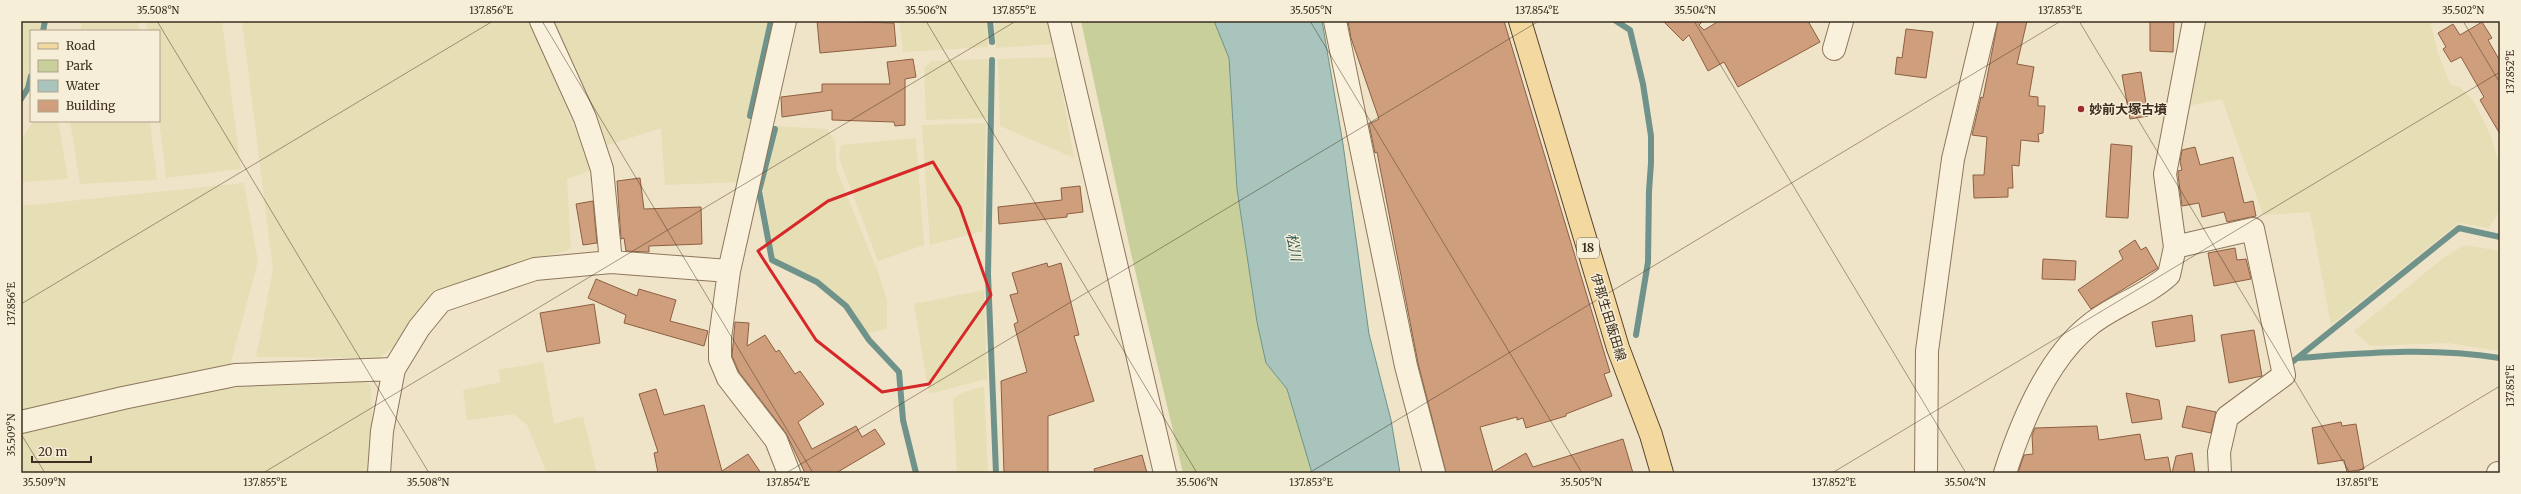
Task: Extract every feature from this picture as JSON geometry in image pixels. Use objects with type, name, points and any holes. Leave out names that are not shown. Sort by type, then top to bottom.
[{"type":"main road","name":"伊那生田飯田線","points":[[1520,21],[1618,348],[1651,435],[1662,473]]},
{"type":"street","points":[[541,21],[585,118],[602,169],[611,262]]},
{"type":"street","points":[[785,21],[729,271],[720,338],[720,359],[728,378],[776,440],[789,473]]},
{"type":"street","points":[[1058,21],[1165,473]]},
{"type":"street","points":[[1335,21],[1406,366],[1434,473]]},
{"type":"street","points":[[1834,49],[1842,21]]},
{"type":"street","points":[[1926,473],[1926,351],[1953,159],[1986,21]]},
{"type":"street","points":[[2005,473],[2012,449],[2038,393],[2072,340],[2092,323],[2162,281],[2169,275],[2175,247],[2164,174],[2194,21]]},
{"type":"street","points":[[2175,247],[2253,229],[2284,375],[2227,417],[2219,452],[2220,473]]},
{"type":"street","points":[[379,473],[382,431],[394,369],[419,328],[441,301],[535,269],[611,262],[729,271]]},
{"type":"street","points":[[21,422],[123,398],[235,375],[394,369]]},
{"type":"highlighted area","points":[[933,162],[960,207],[991,295],[929,384],[882,392],[816,340],[758,251],[828,201]]},
{"type":"shaded area","points":[[21,21],[42,21],[40,30],[30,30],[30,68],[25,87],[21,94]]},
{"type":"shaded area","points":[[82,21],[138,21],[139,30],[80,30]]},
{"type":"shaded area","points":[[146,21],[222,21],[241,169],[166,178],[159,122],[160,30],[147,30]]},
{"type":"shaded area","points":[[242,21],[529,21],[593,170],[567,179],[571,249],[435,291],[395,346],[379,358],[256,357],[273,270]]},
{"type":"shaded area","points":[[551,21],[769,21],[747,118],[754,123],[741,182],[665,185],[661,128],[605,146]]},
{"type":"shaded area","points":[[899,21],[986,21],[988,47],[903,52]]},
{"type":"shaded area","points":[[995,21],[1050,21],[1055,44],[996,48]]},
{"type":"shaded area","points":[[2202,21],[2430,21],[2438,53],[2450,84],[2460,87],[2473,100],[2490,134],[2500,166],[2500,210],[2489,228],[2459,223],[2331,325],[2310,212],[2263,215],[2222,99],[2183,107]]},
{"type":"shaded area","points":[[1056,57],[1074,158],[1000,126],[998,59]]},
{"type":"shaded area","points":[[988,59],[988,118],[926,120],[924,68],[932,61]]},
{"type":"shaded area","points":[[32,122],[58,122],[68,179],[21,182],[21,141]]},
{"type":"shaded area","points":[[70,122],[150,122],[157,180],[80,184]]},
{"type":"shaded area","points":[[986,123],[983,231],[930,245],[922,125]]},
{"type":"shaded area","points":[[777,126],[827,129],[835,142],[837,171],[878,272],[887,300],[887,329],[868,333],[849,306],[822,283],[774,258],[763,190]]},
{"type":"shaded area","points":[[916,138],[924,245],[878,261],[839,158],[841,145]]},
{"type":"shaded area","points":[[244,183],[258,261],[230,366],[75,397],[21,411],[21,206]]},
{"type":"shaded area","points":[[2464,245],[2500,251],[2500,351],[2448,343],[2370,346],[2354,331],[2442,259]]},
{"type":"shaded area","points":[[984,290],[987,379],[929,394],[914,304]]},
{"type":"shaded area","points":[[543,362],[554,424],[583,416],[597,473],[547,473],[527,425],[514,414],[467,420],[463,390],[501,382],[498,370]]},
{"type":"shaded area","points":[[363,379],[371,386],[374,473],[21,473],[21,434],[191,393],[269,384]]},
{"type":"shaded area","points":[[984,386],[988,473],[957,473],[953,399],[964,392]]},
{"type":"green space","points":[[1081,21],[1214,21],[1229,58],[1237,189],[1257,322],[1266,363],[1287,389],[1312,473],[1183,473],[1130,249]]},
{"type":"water","name":"松川","points":[[1214,21],[1322,21],[1343,144],[1369,334],[1391,420],[1400,473],[1312,473],[1287,389],[1266,363],[1257,322],[1237,189],[1229,58]]},
{"type":"building","points":[[817,21],[894,23],[896,46],[820,53]]},
{"type":"building","points":[[1348,21],[1504,21],[1610,372],[1604,374],[1612,396],[1566,414],[1566,416],[1526,428],[1523,418],[1517,420],[1517,417],[1480,427],[1493,472],[1526,453],[1533,467],[1623,439],[1633,473],[1446,473],[1418,363],[1377,152],[1375,153],[1369,124],[1379,119],[1351,38]]},
{"type":"building","points":[[1663,21],[1703,21],[1699,25],[1704,30],[1719,21],[1808,21],[1820,42],[1738,87],[1724,62],[1708,71],[1689,35],[1683,41]]},
{"type":"building","points":[[1998,21],[2027,21],[2017,64],[2034,67],[2029,96],[2038,97],[2038,106],[2045,106],[2043,133],[2038,134],[2039,142],[2021,140],[2019,166],[2012,165],[2013,188],[2008,188],[2008,197],[1974,198],[1973,175],[1984,175],[1987,137],[1972,135],[1981,97],[1983,98]]},
{"type":"building","points":[[2150,21],[2174,21],[2173,52],[2150,51]]},
{"type":"building","points":[[2482,22],[2492,38],[2488,40],[2500,61],[2500,134],[2480,100],[2484,97],[2461,57],[2451,62],[2443,49],[2446,47],[2438,33],[2453,24],[2460,35]]},
{"type":"building","points":[[1906,29],[1933,32],[1926,78],[1895,74],[1897,57],[1902,58]]},
{"type":"building","points":[[913,59],[916,77],[905,79],[905,125],[895,126],[894,122],[832,120],[832,110],[782,117],[781,97],[822,92],[822,84],[890,84],[887,62]]},
{"type":"building","points":[[2141,72],[2148,116],[2130,119],[2122,75]]},
{"type":"building","points":[[2111,144],[2132,146],[2128,218],[2106,217]]},
{"type":"building","points":[[2195,147],[2200,165],[2233,157],[2244,203],[2253,201],[2256,216],[2227,222],[2224,212],[2202,217],[2199,203],[2182,206],[2178,171],[2182,170],[2180,162],[2182,150]]},
{"type":"building","points":[[640,178],[644,209],[701,207],[702,244],[649,246],[649,252],[626,251],[624,238],[621,239],[617,181]]},
{"type":"building","points":[[1080,186],[1083,212],[1067,214],[1067,217],[999,224],[998,207],[1062,200],[1061,188]]},
{"type":"building","points":[[593,201],[597,243],[583,245],[576,204]]},
{"type":"building","points":[[2135,240],[2141,250],[2146,247],[2158,268],[2091,309],[2078,290],[2123,259],[2119,251]]},
{"type":"building","points":[[2235,248],[2237,260],[2246,259],[2251,279],[2214,286],[2208,253]]},
{"type":"building","points":[[2043,259],[2076,261],[2075,280],[2042,279]]},
{"type":"building","points":[[1047,263],[1048,267],[1061,263],[1079,335],[1074,336],[1094,401],[1048,416],[1048,473],[1004,473],[1001,381],[1027,372],[1014,324],[1018,322],[1010,295],[1018,293],[1012,273]]},
{"type":"building","points":[[596,279],[637,296],[639,289],[676,300],[670,321],[708,331],[704,346],[624,323],[626,315],[588,298]]},
{"type":"building","points":[[594,304],[600,343],[547,352],[540,313]]},
{"type":"building","points":[[2192,315],[2195,341],[2156,347],[2152,322]]},
{"type":"building","points":[[735,322],[749,323],[747,346],[765,335],[776,352],[779,350],[795,374],[800,371],[824,404],[798,422],[812,449],[856,426],[862,437],[875,429],[885,444],[836,473],[805,473],[786,433],[739,372],[732,356]]},
{"type":"building","points":[[2254,330],[2262,376],[2229,383],[2221,335]]},
{"type":"building","points":[[656,389],[664,415],[704,405],[722,471],[748,454],[761,473],[658,473],[654,453],[658,452],[639,394]]},
{"type":"building","points":[[2126,393],[2159,400],[2162,419],[2132,423]]},
{"type":"building","points":[[2187,406],[2216,412],[2211,433],[2182,427]]},
{"type":"building","points":[[2341,422],[2342,426],[2356,424],[2364,469],[2347,472],[2344,460],[2318,464],[2312,428]]},
{"type":"building","points":[[2097,426],[2099,440],[2140,434],[2145,460],[2168,457],[2171,473],[2018,473],[2024,455],[2033,454],[2032,435],[2035,428]]},
{"type":"building","points":[[2192,453],[2195,473],[2172,473],[2176,456]]},
{"type":"building","points":[[1142,455],[1147,473],[1095,473],[1094,469]]},
{"type":"waterway","points":[[43,30],[45,21]]},
{"type":"waterway","points":[[750,116],[771,21]]},
{"type":"waterway","points":[[990,21],[992,42]]},
{"type":"waterway","points":[[1616,21],[1630,30],[1643,84],[1651,136],[1648,262],[1636,335]]},
{"type":"waterway","points":[[992,60],[988,274],[996,473]]},
{"type":"waterway","points":[[21,99],[28,88],[30,80]]},
{"type":"waterway","points":[[775,129],[759,191],[772,260],[817,282],[846,306],[869,340],[899,372],[903,420],[916,473]]},
{"type":"waterway","points":[[2291,363],[2459,228],[2500,237]]},
{"type":"waterway","points":[[2298,358],[2399,352],[2448,353],[2500,358]]},
{"type":"place","name":"妙前大塚古墳","points":[[2081,109]]}]
